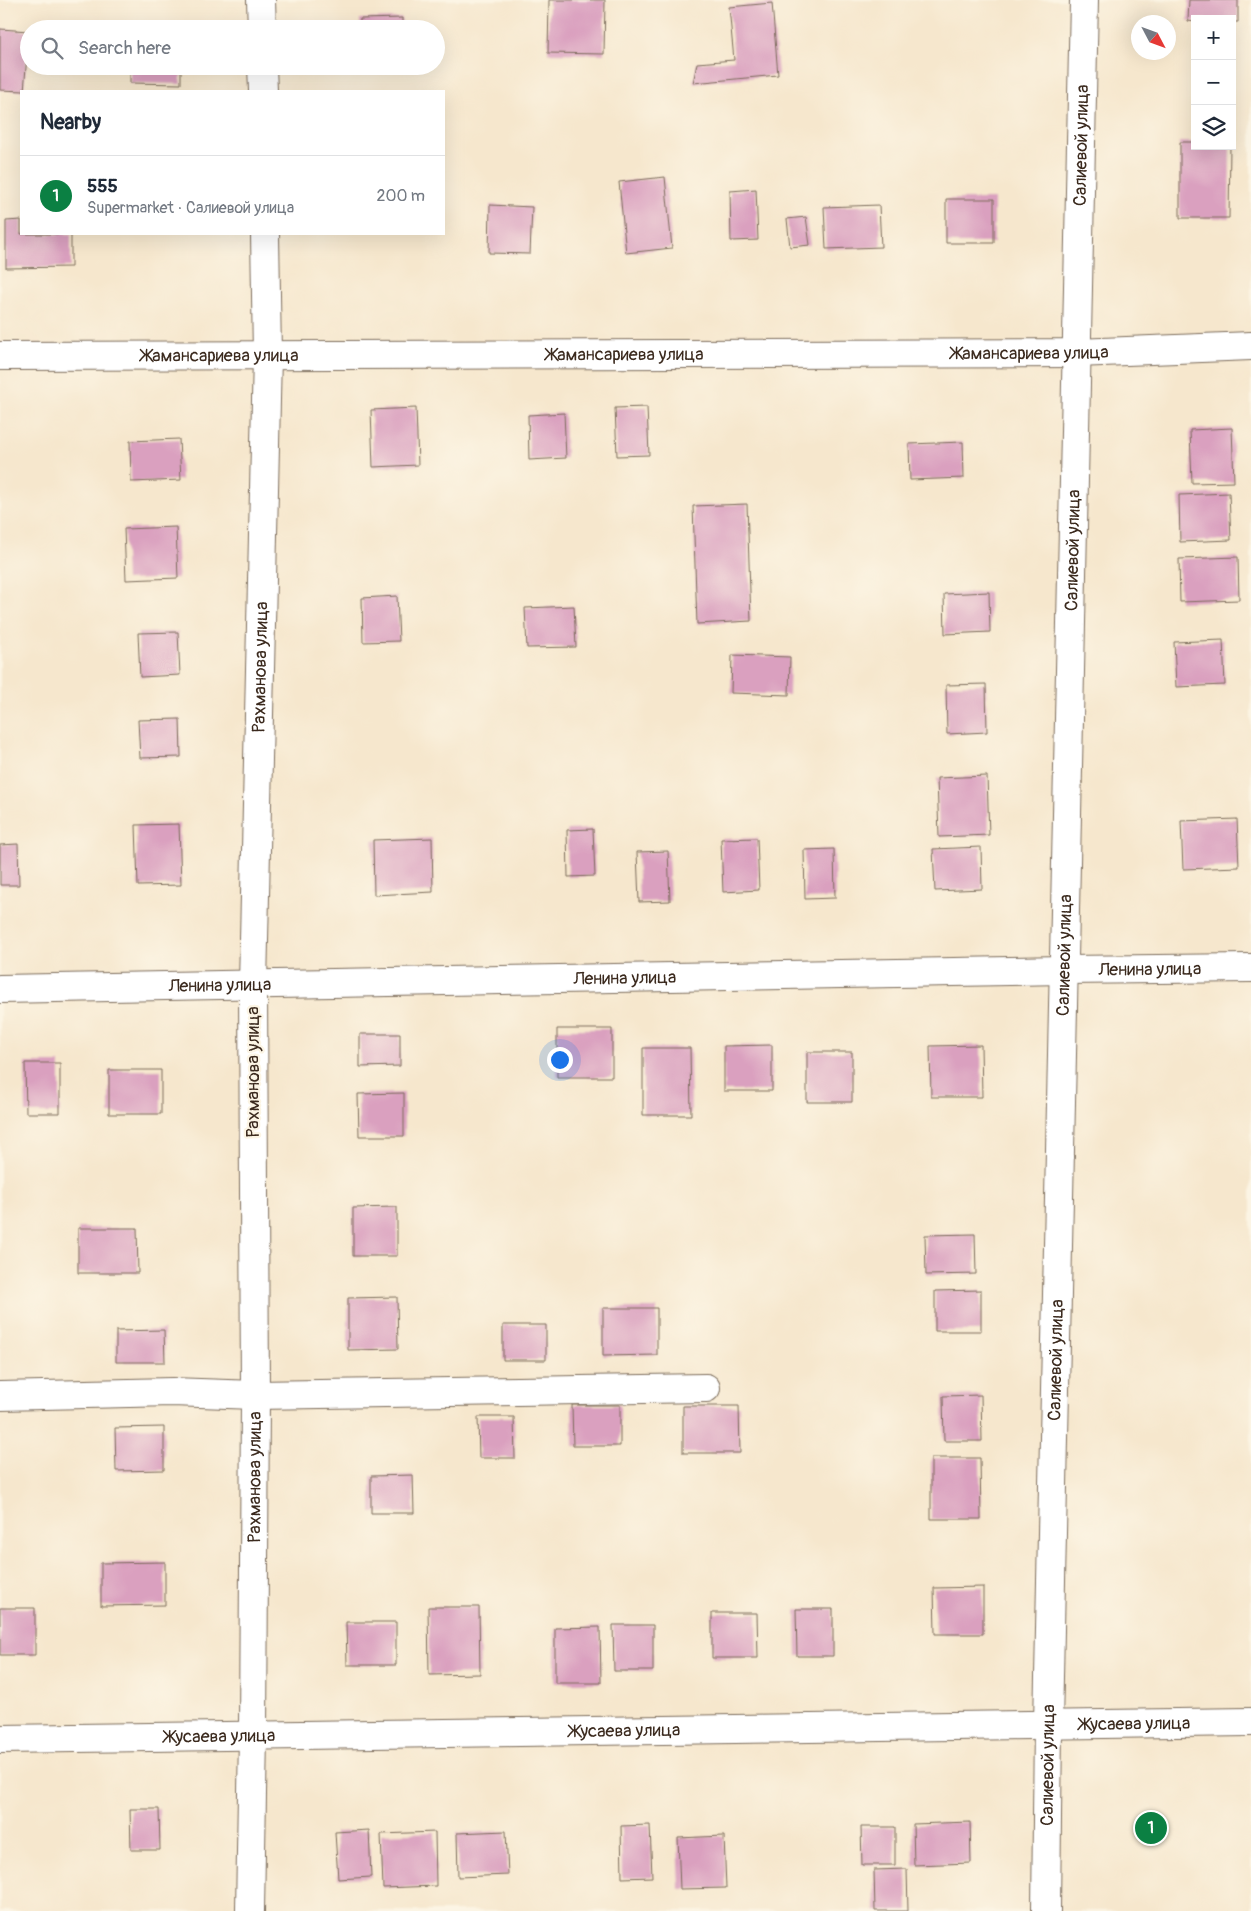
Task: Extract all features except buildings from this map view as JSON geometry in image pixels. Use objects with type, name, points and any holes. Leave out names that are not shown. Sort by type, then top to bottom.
[{"type":"street","points":[[261,0],[262,20]]},
{"type":"street","name":"Салиевой улица","points":[[1046,1911],[1048,1725],[1084,0]]},
{"type":"street","points":[[262,75],[263,90]]},
{"type":"street","name":"Рахманова улица","points":[[250,1911],[253,1735],[253,985],[266,355],[265,235]]},
{"type":"street","name":"Жамансариева улица","points":[[0,356],[1078,353],[1251,346]]},
{"type":"street","name":"Ленина улица","points":[[0,989],[1251,968]]},
{"type":"street","points":[[0,1396],[172,1392],[254,1395],[706,1388]]},
{"type":"street","name":"Жусаева улица","points":[[0,1739],[1251,1722]]},
{"type":"place","name":"555","points":[[1151,1828]]}]
